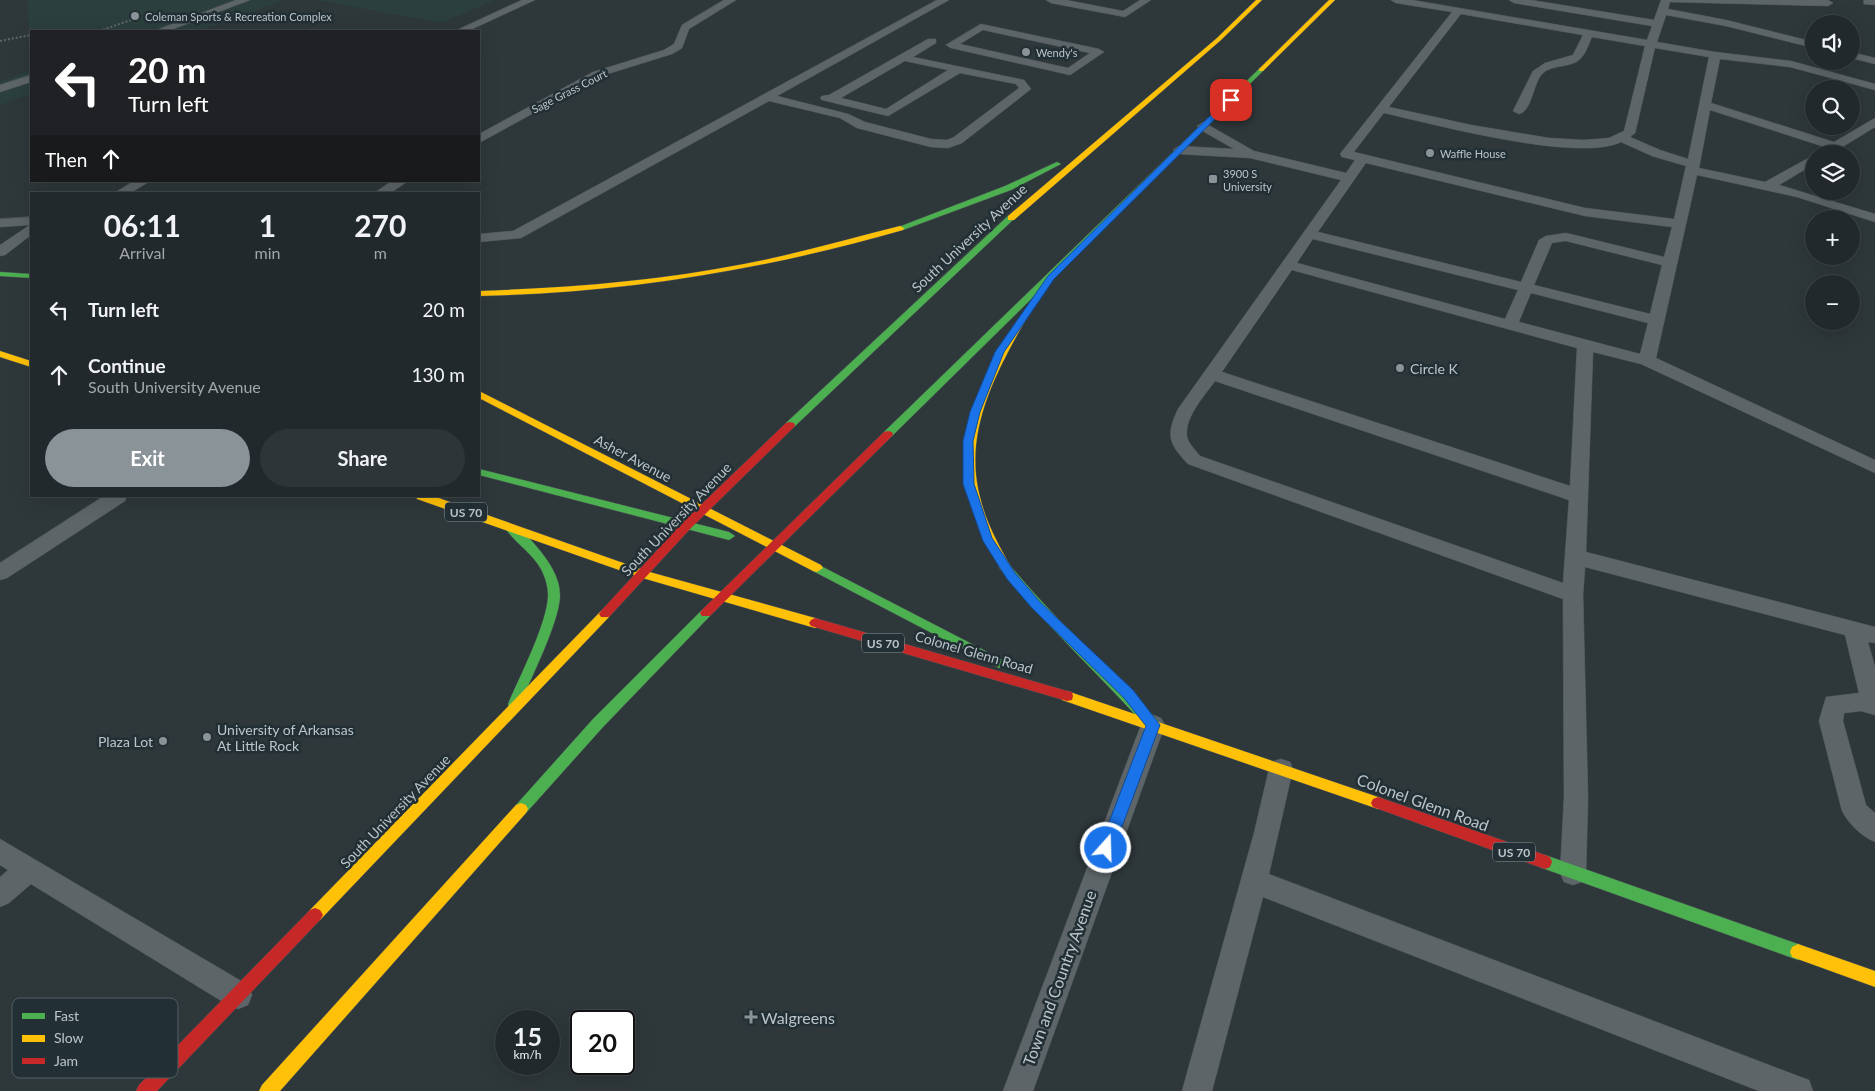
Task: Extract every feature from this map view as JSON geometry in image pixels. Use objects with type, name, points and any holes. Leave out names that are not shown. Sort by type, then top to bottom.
[{"type":"main road","name":"South University Avenue","points":[[178,1057],[510,714],[702,510],[1019,210],[1219,39],[1259,0]]},
{"type":"main road","points":[[268,1091],[598,723],[952,371],[1051,278],[1332,0]]},
{"type":"main road","points":[[480,294],[650,283],[717,273],[820,252],[912,226],[1021,182],[1053,166],[1122,123]]},
{"type":"main road","points":[[0,274],[30,276]]},
{"type":"main road","points":[[1051,278],[1000,352],[975,412],[968,441],[968,484],[986,538],[1011,576],[1036,605],[1128,694],[1153,725]]},
{"type":"main road","points":[[0,354],[30,364]]},
{"type":"main road","name":"Asher Avenue","points":[[480,395],[774,547]]},
{"type":"main road","points":[[480,472],[774,547]]},
{"type":"main road","name":"US 70","points":[[424,497],[643,574],[722,598]]},
{"type":"main road","points":[[510,528],[535,550],[548,570],[554,595],[549,615],[510,714]]},
{"type":"main road","name":"Colonel Glenn Road","points":[[774,547],[828,571],[1045,688]]},
{"type":"main road","name":"Colonel Glenn Road","points":[[722,598],[1045,688],[1875,979]]},
{"type":"main road","name":"South University Avenue","points":[[145,1091],[157,1078]]},
{"type":"lane","points":[[162,30],[245,0]]},
{"type":"lane","points":[[462,30],[530,0]]},
{"type":"lane","name":"Sage Grass Court","points":[[480,138],[597,74],[668,52],[678,46],[685,27],[731,0]]},
{"type":"lane","points":[[480,238],[516,235],[944,0]]},
{"type":"lane","points":[[1051,0],[1124,14],[1146,0]]},
{"type":"lane","points":[[1396,0],[1715,55],[1791,64],[1875,87]]},
{"type":"lane","points":[[1514,0],[1658,24]]},
{"type":"lane","points":[[1381,109],[1544,141],[1555,136],[1590,137],[1607,142],[1624,138],[1629,133],[1651,44],[1666,0]]},
{"type":"lane","points":[[1672,0],[1828,3]]},
{"type":"lane","points":[[1458,11],[1346,154],[1586,212],[1679,224]]},
{"type":"lane","points":[[1662,11],[1726,23],[1805,43]]},
{"type":"lane","points":[[981,27],[1099,52],[1070,72],[951,45],[981,27]]},
{"type":"lane","points":[[1519,111],[1537,72],[1549,65],[1570,61],[1577,57],[1589,33]]},
{"type":"lane","points":[[831,99],[932,41]]},
{"type":"lane","points":[[1647,360],[1692,167],[1715,55]]},
{"type":"lane","points":[[1860,57],[1875,61]]},
{"type":"lane","points":[[756,103],[834,123],[861,125],[931,143],[948,144],[958,140],[1025,89],[1020,82],[903,58]]},
{"type":"lane","points":[[785,88],[888,113],[958,69]]},
{"type":"lane","points":[[0,89],[30,78]]},
{"type":"lane","points":[[768,97],[844,116],[861,125]]},
{"type":"lane","points":[[1705,106],[1832,145]]},
{"type":"lane","points":[[1837,145],[1875,122]]},
{"type":"lane","points":[[1203,126],[1250,154]]},
{"type":"lane","points":[[1624,138],[1692,167],[1800,194],[1875,218]]},
{"type":"lane","points":[[1179,150],[1250,154],[1349,178]]},
{"type":"lane","points":[[1363,158],[1187,409],[1177,431],[1180,445],[1194,460],[1573,595]]},
{"type":"lane","points":[[1768,187],[1805,164]]},
{"type":"lane","points":[[123,192],[142,182]]},
{"type":"lane","points":[[383,192],[400,182]]},
{"type":"lane","points":[[0,223],[30,221]]},
{"type":"lane","points":[[0,252],[30,230]]},
{"type":"lane","points":[[1310,234],[1656,320]]},
{"type":"lane","points":[[1510,326],[1546,240],[1566,238],[1670,263]]},
{"type":"lane","points":[[1288,265],[1510,326],[1647,360],[1875,467]]},
{"type":"lane","points":[[1573,873],[1576,798],[1573,595],[1585,345]]},
{"type":"lane","points":[[1212,374],[1579,496]]},
{"type":"lane","points":[[0,574],[116,497]]},
{"type":"lane","points":[[1576,557],[1865,632],[1874,706],[1860,702],[1834,704],[1831,720],[1856,811],[1875,830]]},
{"type":"lane","name":"Town and Country Avenue","points":[[1018,1091],[1153,725]]},
{"type":"lane","points":[[1197,1091],[1254,881],[1280,769]]},
{"type":"lane","points":[[0,852],[238,994]]},
{"type":"lane","points":[[0,894],[29,869]]},
{"type":"lane","points":[[1254,881],[1798,1091]]},
{"type":"path","points":[[0,41],[30,35]]},
{"type":"green space","name":"Coleman Sports & Recreation Complex","points":[[27,0],[285,0],[203,30],[30,30],[30,36]]},
{"type":"green space","name":"Coleman Sports & Recreation Complex","points":[[316,0],[495,0],[442,23]]},
{"type":"green space","points":[[30,70],[30,94],[0,105],[0,81]]},
{"type":"traffic: fast","points":[[888,434],[1261,70]]},
{"type":"traffic: fast","points":[[900,228],[1008,188],[1057,164]]},
{"type":"traffic: fast","points":[[790,425],[1011,218]]},
{"type":"traffic: fast","points":[[0,274],[30,276]]},
{"type":"traffic: fast","points":[[480,472],[729,536]]},
{"type":"traffic: fast","points":[[511,528],[533,549],[545,566],[550,575],[554,595],[553,605],[544,632],[514,704]]},
{"type":"traffic: fast","points":[[1005,567],[1036,605],[1111,679],[1153,725]]},
{"type":"traffic: fast","points":[[817,568],[999,663]]},
{"type":"traffic: fast","points":[[521,809],[598,723],[706,613]]},
{"type":"traffic: fast","points":[[1545,862],[1798,952]]},
{"type":"traffic: slow","points":[[1011,218],[1219,39],[1259,0]]},
{"type":"traffic: slow","points":[[1261,70],[1332,0]]},
{"type":"traffic: slow","points":[[480,294],[587,288],[692,276],[796,256],[900,228]]},
{"type":"traffic: slow","points":[[1005,567],[987,532],[975,501],[970,471],[970,442],[976,414],[987,385],[1021,321]]},
{"type":"traffic: slow","points":[[0,354],[30,364]]},
{"type":"traffic: slow","points":[[480,395],[817,568]]},
{"type":"traffic: slow","points":[[424,497],[643,574],[815,623]]},
{"type":"traffic: slow","points":[[315,915],[605,614]]},
{"type":"traffic: slow","points":[[1067,696],[1378,803]]},
{"type":"traffic: slow","points":[[268,1091],[521,809]]},
{"type":"traffic: slow","points":[[1798,952],[1875,979]]},
{"type":"traffic: jam","points":[[605,614],[686,526],[790,425]]},
{"type":"traffic: jam","points":[[706,613],[888,434]]},
{"type":"traffic: jam","points":[[815,623],[1067,696]]},
{"type":"traffic: jam","points":[[1378,803],[1545,862]]},
{"type":"traffic: jam","points":[[178,1057],[315,915]]},
{"type":"traffic: jam","points":[[145,1091],[158,1078]]},
{"type":"place","name":"Coleman Sports & Recreation Complex","points":[[135,16]]},
{"type":"place","name":"Wendy's","points":[[1026,52]]},
{"type":"place","name":"Waffle House","points":[[1430,153]]},
{"type":"place","name":"3900 S University","points":[[1213,179]]},
{"type":"place","name":"Circle K","points":[[1400,368]]},
{"type":"place","name":"University of Arkansas At Little Rock","points":[[207,737]]},
{"type":"place","name":"Plaza Lot","points":[[163,741]]},
{"type":"place","name":"Walgreens","points":[[751,1017]]},
{"type":"route","points":[[1106,848],[1153,725],[1128,694],[1036,605],[1011,576],[986,538],[968,484],[968,441],[975,412],[1000,352],[1051,278],[1139,188],[1231,100]]}]
